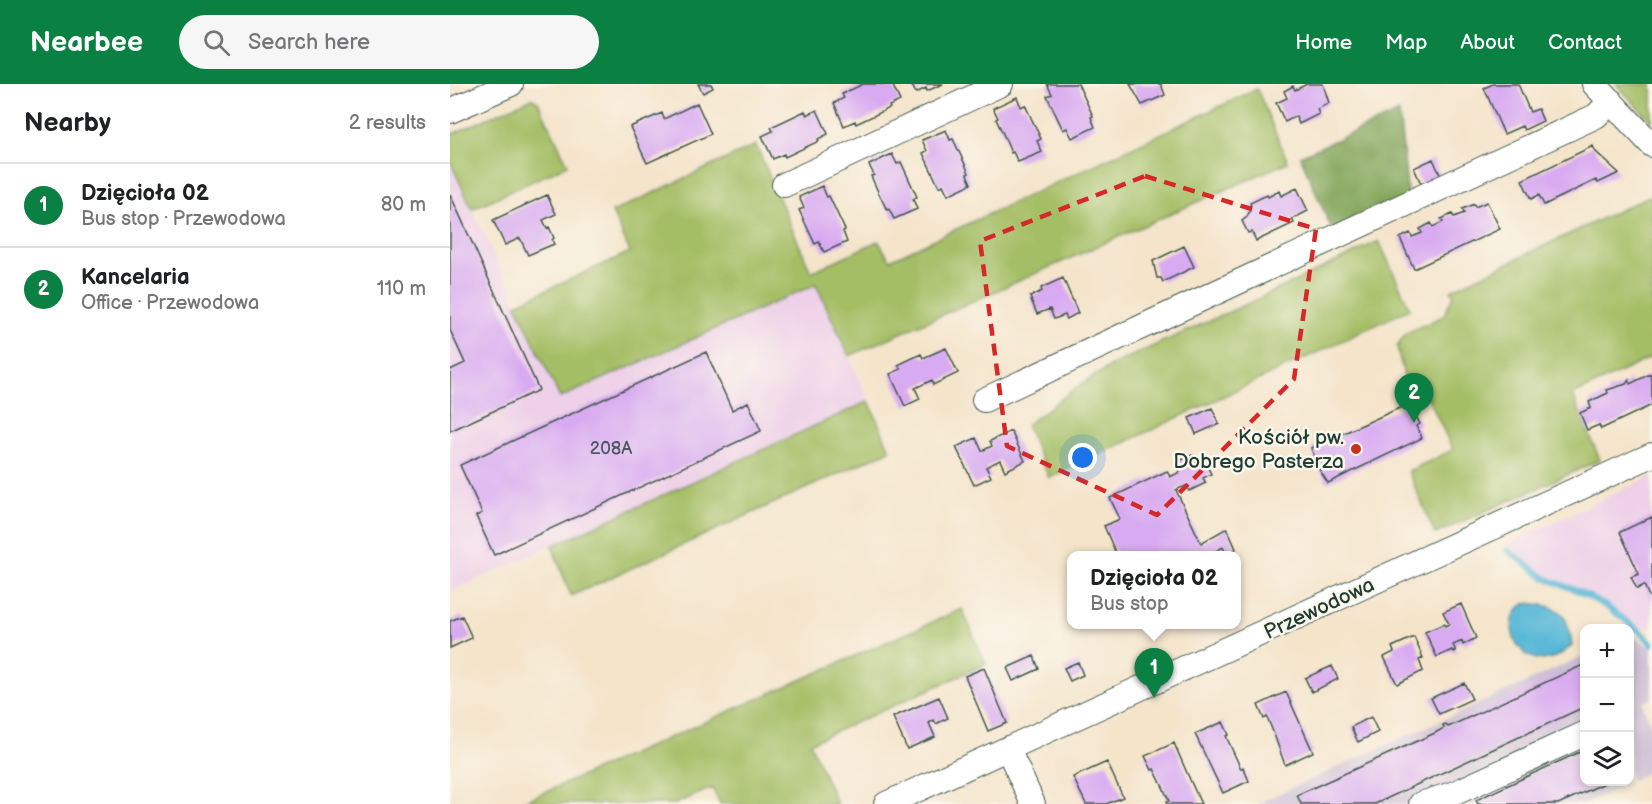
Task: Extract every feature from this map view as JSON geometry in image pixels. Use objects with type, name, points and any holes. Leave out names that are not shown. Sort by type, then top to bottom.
[{"type":"street","points":[[450,111],[511,84]]},
{"type":"street","points":[[784,185],[1001,84]]},
{"type":"street","points":[[1594,84],[1652,145]]},
{"type":"street","points":[[984,400],[1596,117],[1611,101]]},
{"type":"street","name":"Przewodowa","points":[[886,804],[1652,455]]},
{"type":"street","points":[[1421,804],[1455,793],[1580,736]]},
{"type":"street","points":[[1008,749],[1033,804]]},
{"type":"highlighted area","points":[[1145,176],[1316,229],[1294,379],[1157,515],[1007,446],[980,241]]},
{"type":"shaded area","points":[[450,161],[560,398],[816,284],[869,401],[450,592]]},
{"type":"shaded area","points":[[1652,476],[1652,626],[1640,631],[1634,624],[1630,624],[1596,599],[1535,572],[1507,544]]},
{"type":"shaded area","points":[[1634,637],[1652,648],[1652,698],[1642,703],[1652,727],[1652,770],[1634,779]]},
{"type":"shaded area","points":[[1580,658],[1580,786],[1621,786],[1584,804],[1256,804]]},
{"type":"green space","points":[[1616,84],[1652,84],[1652,122]]},
{"type":"green space","points":[[1257,89],[1288,162],[849,356],[816,284],[560,398],[516,304],[630,252],[612,212],[756,145],[811,272],[878,241],[890,260]]},
{"type":"green space","points":[[532,98],[538,102],[568,165],[472,209],[450,161],[450,135]]},
{"type":"green space","points":[[1399,112],[1408,197],[1332,230],[1300,156]]},
{"type":"green space","points":[[1649,196],[1652,197],[1652,357],[1573,395],[1600,460],[1435,534],[1408,471],[1453,450],[1419,379],[1406,385],[1397,347],[1406,333],[1443,316],[1454,295],[1451,290]]},
{"type":"green space","points":[[1379,241],[1410,309],[1049,478],[1026,425],[1081,384],[1116,363]]},
{"type":"green space","points":[[869,401],[890,450],[571,596],[552,546]]},
{"type":"green space","points":[[962,609],[986,664],[810,743],[837,804],[720,804],[712,788],[675,804],[518,804]]},
{"type":"water","points":[[1526,603],[1547,606],[1560,612],[1568,625],[1572,645],[1557,656],[1542,660],[1530,656],[1520,648],[1514,637],[1512,625],[1516,613]]},
{"type":"building","points":[[698,84],[711,84],[713,88],[703,93]]},
{"type":"building","points":[[863,84],[892,84],[900,101],[856,124],[855,121],[844,126],[834,103],[844,98],[842,94]]},
{"type":"building","points":[[911,84],[943,84],[916,93]]},
{"type":"building","points":[[1047,84],[1078,84],[1093,116],[1091,117],[1095,127],[1072,138],[1067,128],[1063,130],[1047,96],[1052,94]]},
{"type":"building","points":[[1130,84],[1161,84],[1165,95],[1142,105]]},
{"type":"building","points":[[1307,84],[1323,84],[1329,103],[1317,109],[1319,114],[1299,124],[1296,116],[1285,122],[1276,103],[1287,98],[1284,91],[1293,86],[1295,90]]},
{"type":"building","points":[[1493,84],[1518,84],[1530,112],[1538,109],[1543,121],[1524,130],[1522,126],[1504,134],[1484,88]]},
{"type":"building","points":[[1017,97],[1021,107],[1025,105],[1041,139],[1037,141],[1042,152],[1018,162],[1013,152],[1011,153],[993,108]]},
{"type":"building","points":[[697,103],[711,134],[647,163],[630,127],[662,113],[664,119]]},
{"type":"building","points":[[817,110],[828,134],[818,139],[819,141],[785,157],[784,154],[773,159],[762,136],[773,131],[771,127],[805,111],[807,115]]},
{"type":"building","points":[[946,130],[950,140],[953,139],[969,173],[967,174],[971,184],[948,195],[943,185],[939,187],[923,153],[927,151],[922,140]]},
{"type":"building","points":[[1593,146],[1596,152],[1619,173],[1598,183],[1596,180],[1544,205],[1539,195],[1531,199],[1522,180]]},
{"type":"building","points":[[892,154],[897,164],[901,162],[917,197],[913,199],[917,209],[894,219],[879,194],[869,165]]},
{"type":"building","points":[[1433,159],[1441,177],[1422,186],[1414,168]]},
{"type":"building","points":[[822,186],[845,230],[843,231],[847,242],[824,252],[819,242],[815,244],[799,210],[804,208],[799,197]]},
{"type":"building","points":[[1297,188],[1308,211],[1292,219],[1294,223],[1256,241],[1252,232],[1248,233],[1242,221],[1247,217],[1250,203],[1279,191],[1281,196]]},
{"type":"building","points":[[450,194],[539,390],[450,431],[450,370],[465,363],[450,330]]},
{"type":"building","points":[[547,195],[556,214],[543,220],[547,228],[549,227],[554,244],[528,255],[520,238],[505,245],[493,220]]},
{"type":"building","points":[[1487,202],[1500,229],[1414,269],[1400,238],[1410,233],[1412,237],[1422,233],[1420,229],[1431,223],[1433,227],[1443,222],[1441,219],[1452,214],[1454,217],[1464,213],[1462,209]]},
{"type":"building","points":[[1184,246],[1194,267],[1163,282],[1161,278],[1157,278],[1153,261]]},
{"type":"building","points":[[1063,278],[1078,313],[1067,319],[1065,315],[1054,319],[1050,309],[1037,314],[1030,297],[1042,291],[1041,288]]},
{"type":"building","points":[[946,348],[958,373],[933,385],[932,380],[915,388],[920,399],[905,406],[890,374],[901,369],[898,365],[921,354],[923,358]]},
{"type":"building","points":[[706,352],[732,410],[748,402],[761,431],[494,555],[476,516],[482,513],[460,465]]},
{"type":"building","points":[[1650,374],[1652,405],[1601,429],[1599,425],[1587,430],[1580,413],[1591,408],[1589,402],[1608,393],[1607,390],[1626,384],[1629,380],[1630,384]]},
{"type":"building","name":"Kościół pw. Dobrego Pasterza","points":[[1406,405],[1412,418],[1416,416],[1420,424],[1416,426],[1422,438],[1328,483],[1318,468],[1311,448]]},
{"type":"building","points":[[1212,408],[1219,424],[1196,434],[1189,418]]},
{"type":"building","points":[[1011,431],[1025,461],[1005,471],[1000,460],[986,467],[991,477],[974,485],[956,447],[976,438],[982,451],[992,446],[990,441]]},
{"type":"building","points":[[1192,455],[1196,464],[1204,460],[1211,474],[1203,478],[1206,483],[1189,491],[1186,486],[1176,490],[1201,543],[1227,528],[1236,549],[1225,551],[1223,547],[1216,551],[1115,551],[1104,526],[1120,519],[1110,498],[1167,471],[1170,477],[1180,472],[1175,463]]},
{"type":"building","points":[[1652,517],[1652,603],[1644,585],[1637,589],[1631,577],[1639,574],[1620,532]]},
{"type":"building","points":[[1461,604],[1476,638],[1463,645],[1462,641],[1453,645],[1456,651],[1452,650],[1437,657],[1425,632],[1449,624],[1443,612]]},
{"type":"building","points":[[462,616],[472,638],[450,648],[450,621]]},
{"type":"building","points":[[1414,637],[1423,658],[1419,660],[1423,671],[1397,684],[1384,657],[1394,652],[1392,647]]},
{"type":"building","points":[[1034,656],[1039,669],[1013,681],[1007,668]]},
{"type":"building","points":[[1078,662],[1083,675],[1070,681],[1064,668]]},
{"type":"building","points":[[1332,666],[1338,679],[1312,692],[1305,678]]},
{"type":"building","points":[[1580,666],[1580,709],[1375,804],[1301,804],[1297,795],[1435,733],[1444,728],[1443,725],[1446,724],[1448,727]]},
{"type":"building","points":[[984,668],[1007,723],[988,731],[965,676]]},
{"type":"building","points":[[1464,683],[1472,699],[1439,714],[1431,698]]},
{"type":"building","points":[[1286,692],[1313,752],[1285,765],[1267,717],[1264,719],[1258,705]]},
{"type":"building","points":[[939,697],[948,718],[936,724],[934,720],[929,723],[935,737],[907,749],[893,717]]},
{"type":"building","points":[[1371,717],[1378,732],[1358,742],[1351,727]]},
{"type":"building","points":[[1223,722],[1229,735],[1226,736],[1249,781],[1223,793],[1195,734]]},
{"type":"building","points":[[1174,743],[1201,804],[1167,804],[1166,802],[1169,801],[1162,785],[1145,756]]},
{"type":"building","points":[[1580,752],[1580,786],[1598,786],[1558,804],[1478,804],[1476,800]]},
{"type":"building","points":[[1107,762],[1123,797],[1106,804],[1086,804],[1073,777]]},
{"type":"waterway","points":[[1507,550],[1547,579],[1578,591],[1606,606],[1640,631],[1652,644]]},
{"type":"place","name":"Kancelaria","points":[[1414,423]]},
{"type":"place","name":"Kościół pw. Dobrego Pasterza","points":[[1356,449]]},
{"type":"place","name":"Dzięcioła 02","points":[[1154,698]]}]
